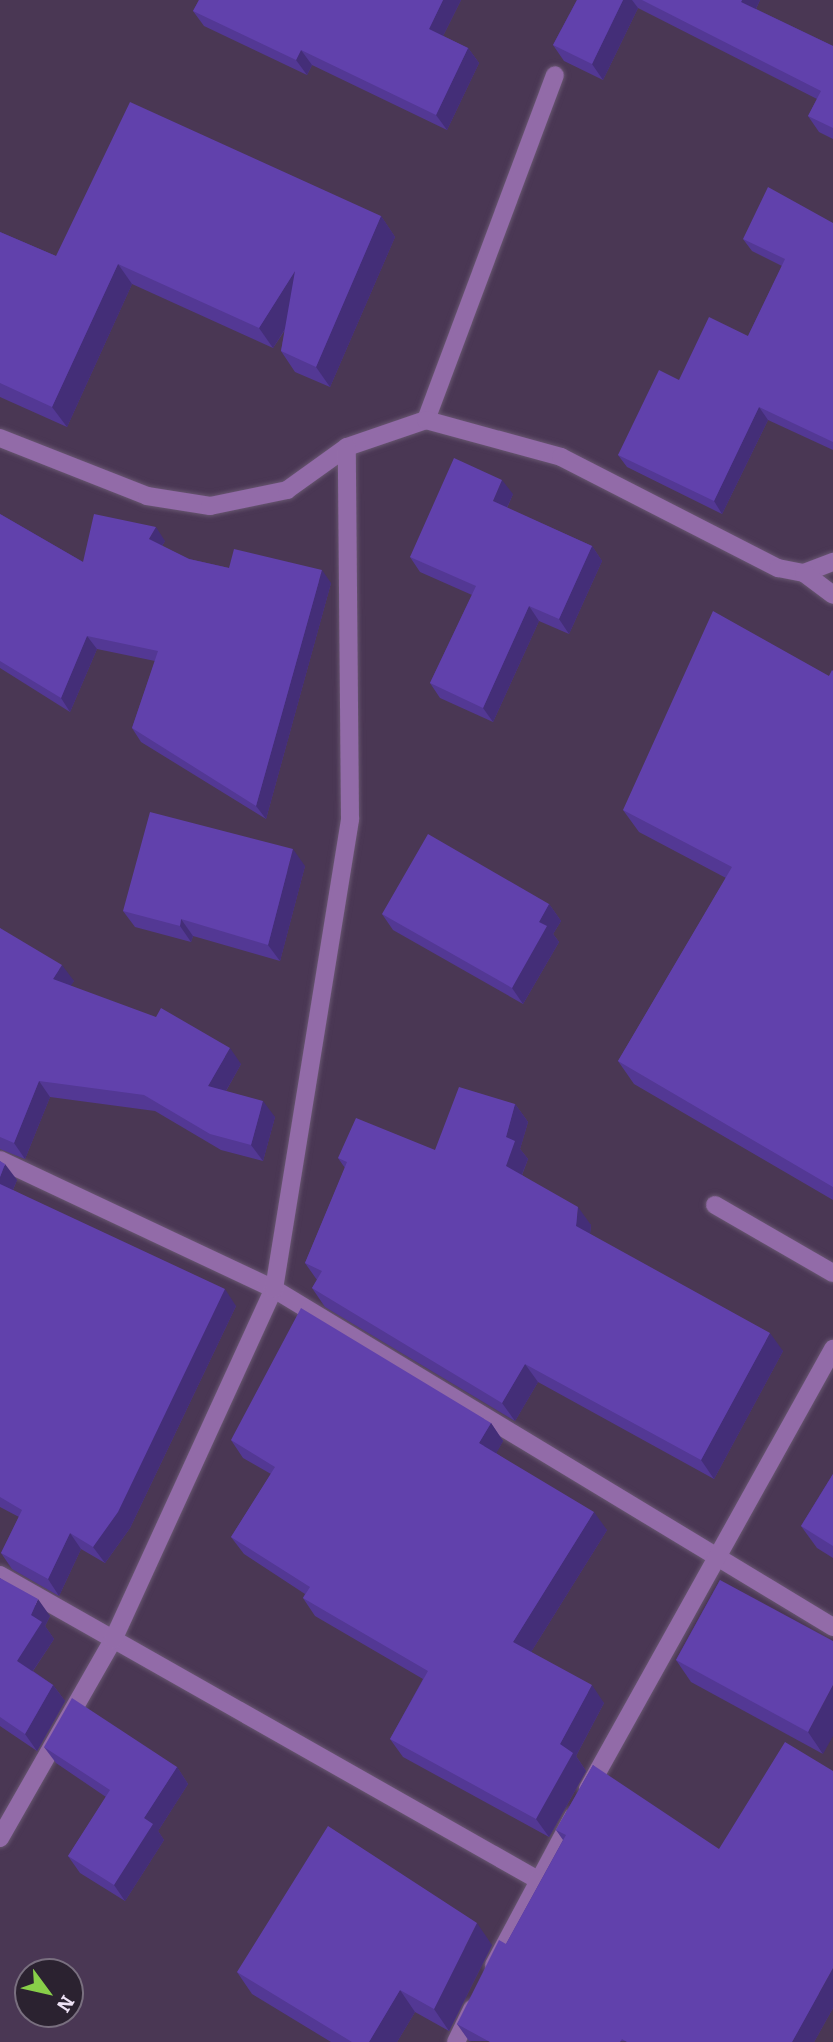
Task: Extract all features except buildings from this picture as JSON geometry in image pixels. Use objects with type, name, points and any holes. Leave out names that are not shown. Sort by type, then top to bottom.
[{"type":"street","points":[[426,420],[555,75]]},
{"type":"street","points":[[0,438],[147,496],[210,506],[286,490],[347,447],[426,420],[561,457],[778,568],[804,573],[833,595]]},
{"type":"street","points":[[0,1838],[113,1640],[274,1289],[350,818],[347,447]]},
{"type":"street","points":[[804,573],[833,562]]},
{"type":"street","points":[[0,1160],[274,1289],[715,1560],[833,1628]]},
{"type":"street","points":[[715,1205],[833,1273]]},
{"type":"street","points":[[456,2042],[538,1880],[833,1349]]},
{"type":"street","points":[[0,1575],[538,1880]]}]
